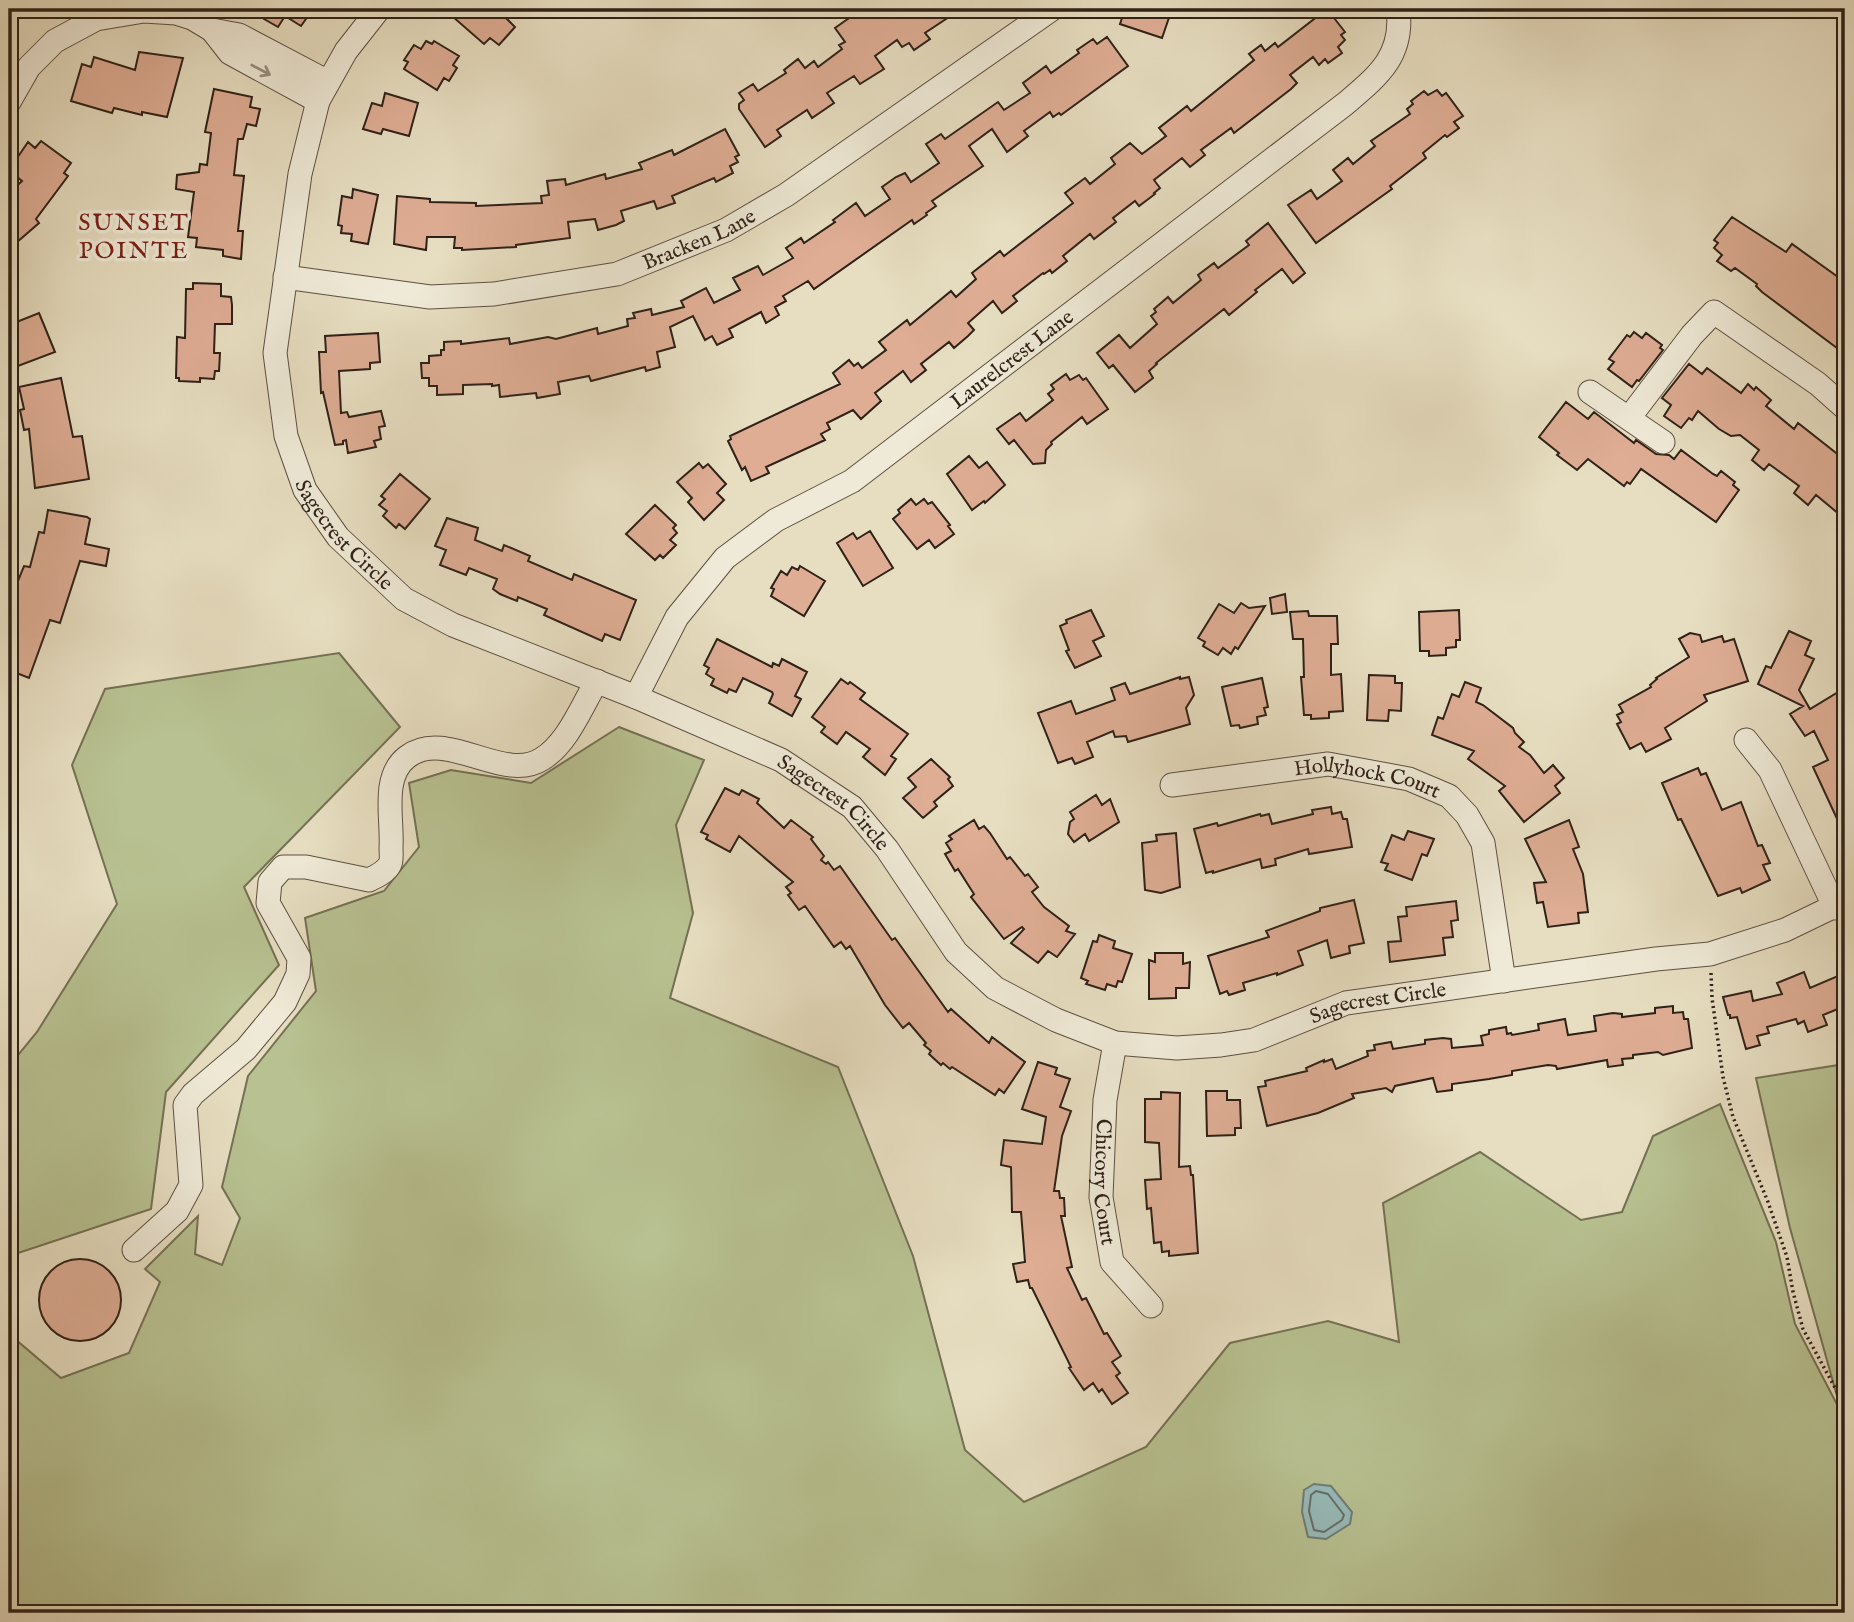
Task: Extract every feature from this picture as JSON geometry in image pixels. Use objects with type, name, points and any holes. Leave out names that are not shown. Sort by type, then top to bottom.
[{"type":"street","name":"Sagecrest Circle","points":[[379,9],[346,51],[323,92],[300,174],[275,353],[286,436],[305,490],[338,537],[404,599],[453,625],[636,696],[781,760],[852,807],[887,849],[956,952],[995,988],[1056,1020],[1115,1043],[1177,1048],[1254,1040],[1346,1003],[1656,959],[1710,954],[1784,930],[1840,904]]},
{"type":"street","name":"Bracken Lane","points":[[285,277],[430,297],[494,295],[617,274],[726,230],[786,195],[1052,9]]},
{"type":"street","points":[[9,103],[29,67],[55,41],[96,19],[127,12],[162,12],[192,18],[212,30],[230,53],[323,92]]},
{"type":"street","name":"Laurelcrest Lane","points":[[636,696],[677,617],[725,558],[776,520],[852,481],[1345,104],[1381,74],[1394,48],[1399,19]]},
{"type":"street","points":[[1629,418],[1692,335],[1714,312],[1818,384],[1845,408]]},
{"type":"street","points":[[1590,392],[1663,442]]},
{"type":"street","points":[[134,1250],[177,1211],[191,1185],[185,1105],[193,1094],[246,1049],[285,1002],[298,974],[299,958],[268,902],[270,882],[283,867],[306,867],[369,880],[384,872],[390,863],[393,777],[405,758],[428,747],[509,764],[530,765],[558,745],[597,681]]},
{"type":"street","points":[[1746,740],[1770,770],[1840,904]]},
{"type":"street","name":"Hollyhock Court","points":[[1172,785],[1328,764],[1409,779],[1449,796],[1467,816],[1483,843],[1504,981]]},
{"type":"street","name":"Chicory Court","points":[[1115,1043],[1105,1100],[1101,1196],[1112,1262],[1151,1306]]},
{"type":"path","points":[[1710,954],[1712,998],[1723,1077],[1733,1117],[1787,1257],[1803,1329],[1845,1406]]},
{"type":"green space","points":[[339,653],[400,727],[244,887],[279,965],[166,1092],[151,1209],[18,1253],[9,1313],[9,1066],[37,1032],[117,904],[72,765],[105,689]]},
{"type":"green space","points":[[619,727],[704,760],[676,825],[693,913],[670,998],[838,1067],[913,1256],[965,1450],[1024,1502],[1146,1447],[1230,1343],[1328,1321],[1399,1342],[1383,1203],[1480,1152],[1581,1220],[1622,1212],[1653,1136],[1720,1104],[1776,1242],[1795,1324],[1842,1414],[1790,1228],[1756,1078],[1845,1064],[1845,1613],[9,1613],[9,1334],[61,1378],[129,1353],[160,1282],[145,1269],[198,1216],[195,1254],[222,1265],[240,1218],[222,1187],[248,1076],[316,991],[305,918],[384,891],[419,847],[409,783],[451,770],[531,783]]},
{"type":"water","points":[[1314,1484],[1331,1486],[1352,1512],[1350,1524],[1326,1539],[1308,1537],[1302,1512],[1304,1490]]},
{"type":"building","points":[[270,9],[313,9],[301,26],[285,16],[278,27],[264,19]]},
{"type":"building","points":[[444,9],[497,9],[515,27],[499,45],[490,38],[484,44]]},
{"type":"building","points":[[862,9],[961,9],[925,33],[930,39],[914,50],[909,43],[902,47],[897,40],[875,56],[884,69],[860,84],[854,76],[827,93],[834,103],[812,118],[807,110],[777,130],[781,136],[765,147],[739,109],[739,104],[744,100],[739,93],[753,84],[758,91],[786,73],[784,70],[798,59],[805,68],[814,61],[818,67],[842,49],[839,45],[845,42],[835,28]]},
{"type":"building","points":[[1125,9],[1172,9],[1162,38],[1120,24]]},
{"type":"building","points":[[1327,9],[1345,32],[1341,35],[1345,40],[1338,47],[1342,53],[1328,63],[1325,59],[1319,65],[1313,57],[1290,75],[1297,83],[1291,89],[1234,133],[1231,128],[1201,150],[1205,155],[1190,167],[1182,158],[1154,180],[1160,188],[1155,194],[1139,206],[1135,201],[1113,218],[1116,222],[1094,239],[1090,234],[1063,256],[1067,261],[1052,273],[1050,270],[1043,273],[1013,296],[1017,301],[1002,313],[993,301],[968,323],[974,330],[968,336],[954,348],[949,342],[921,364],[926,370],[911,382],[903,371],[875,393],[881,401],[861,419],[853,410],[827,423],[830,429],[821,434],[825,440],[766,467],[769,473],[751,481],[745,467],[742,470],[728,441],[730,436],[840,384],[833,373],[849,360],[854,366],[858,363],[862,368],[886,350],[879,342],[907,320],[910,325],[951,291],[956,297],[976,279],[972,273],[1000,251],[1004,256],[1073,203],[1065,193],[1085,178],[1090,184],[1115,164],[1111,158],[1130,143],[1142,154],[1166,136],[1159,128],[1187,106],[1191,111],[1254,60],[1249,54],[1261,45],[1265,51],[1275,43],[1278,47]]},
{"type":"building","points":[[1107,37],[1128,66],[1061,115],[1059,113],[1053,117],[1050,112],[1024,131],[1028,136],[1007,152],[992,129],[969,146],[983,166],[932,201],[936,206],[926,213],[927,215],[914,224],[912,220],[814,289],[808,281],[783,296],[786,301],[775,307],[779,315],[766,323],[761,312],[729,329],[733,337],[717,345],[712,336],[705,340],[693,316],[670,327],[675,347],[657,352],[660,367],[646,371],[645,367],[591,381],[589,376],[558,382],[560,394],[537,398],[536,393],[500,397],[499,385],[492,384],[463,385],[463,394],[437,395],[437,386],[429,386],[429,378],[422,378],[421,363],[429,363],[429,356],[441,355],[444,342],[461,341],[461,344],[509,338],[510,344],[548,337],[556,339],[597,328],[598,334],[628,326],[627,319],[635,318],[633,313],[651,309],[652,315],[684,307],[681,301],[706,288],[714,303],[740,290],[733,278],[758,266],[763,275],[793,258],[786,248],[801,238],[804,243],[835,222],[833,220],[856,203],[865,216],[890,199],[882,187],[896,177],[905,173],[911,182],[939,163],[926,144],[941,134],[945,139],[998,102],[1004,110],[1030,93],[1023,83],[1046,66],[1051,73],[1093,39],[1097,44]]},
{"type":"building","points":[[426,41],[432,44],[434,41],[459,56],[453,65],[457,68],[449,81],[444,78],[437,90],[404,69],[408,62],[404,60],[414,45],[421,49]]},
{"type":"building","points":[[139,52],[183,58],[167,117],[142,112],[142,115],[114,108],[112,113],[71,101],[82,64],[91,67],[94,57],[135,70]]},
{"type":"building","points":[[214,89],[252,97],[250,107],[260,109],[256,126],[247,124],[243,139],[238,139],[234,175],[244,176],[238,231],[243,231],[241,259],[223,256],[223,250],[196,247],[197,238],[188,237],[194,192],[176,189],[177,175],[199,172],[200,164],[207,165],[211,133],[205,132]]},
{"type":"building","points":[[1437,90],[1442,96],[1446,93],[1463,116],[1454,122],[1459,128],[1447,137],[1445,135],[1423,153],[1426,158],[1390,186],[1392,189],[1316,243],[1288,205],[1311,190],[1317,199],[1342,181],[1333,170],[1348,158],[1353,164],[1375,146],[1371,141],[1410,114],[1407,109],[1413,104],[1411,101],[1424,91],[1428,95]]},
{"type":"building","points":[[385,93],[418,103],[409,136],[383,129],[381,134],[363,129],[372,103],[382,106]]},
{"type":"building","points":[[725,129],[739,155],[735,157],[738,162],[730,166],[733,173],[716,182],[714,178],[672,196],[675,203],[657,209],[654,201],[621,211],[624,221],[616,225],[598,230],[595,219],[568,222],[570,238],[516,247],[462,250],[454,248],[455,237],[427,237],[426,250],[394,244],[397,196],[430,199],[430,202],[476,203],[476,206],[542,203],[541,196],[549,195],[547,181],[565,179],[566,185],[605,174],[606,179],[642,169],[639,163],[672,150],[674,155]]},
{"type":"building","points":[[41,141],[71,163],[64,173],[68,176],[36,219],[39,223],[9,249],[9,193],[22,181],[9,170],[28,142],[35,148]]},
{"type":"building","points":[[353,189],[378,195],[368,244],[351,241],[352,234],[341,233],[342,226],[338,225],[342,196],[352,198]]},
{"type":"building","points":[[1732,217],[1786,252],[1792,244],[1845,282],[1845,354],[1762,292],[1757,284],[1735,268],[1731,271],[1717,261],[1722,255],[1714,248],[1718,243],[1714,240]]},
{"type":"building","points":[[1268,223],[1305,273],[1293,283],[1282,269],[1229,315],[1224,309],[1156,363],[1149,371],[1153,378],[1135,392],[1113,365],[1109,368],[1097,353],[1119,335],[1130,348],[1157,324],[1151,316],[1156,312],[1154,309],[1168,297],[1173,303],[1201,280],[1198,275],[1214,263],[1218,268],[1249,245],[1246,241]]},
{"type":"building","points":[[193,283],[221,284],[221,296],[231,297],[232,305],[232,324],[215,324],[214,353],[220,353],[219,371],[215,371],[214,379],[200,378],[200,382],[179,381],[179,378],[176,378],[177,337],[185,338],[186,289],[193,289]]},
{"type":"building","points":[[39,313],[55,352],[18,366],[13,352],[9,354],[9,325]]},
{"type":"building","points":[[1634,332],[1642,338],[1646,333],[1662,345],[1660,348],[1663,350],[1632,387],[1608,369],[1614,362],[1609,359],[1627,335],[1630,337]]},
{"type":"building","points":[[378,333],[380,362],[370,363],[370,369],[339,371],[341,413],[347,412],[349,417],[381,411],[385,426],[379,427],[381,439],[374,441],[376,447],[348,453],[346,440],[343,444],[335,445],[323,392],[321,393],[319,352],[326,352],[325,336]]},
{"type":"building","points":[[1689,364],[1702,374],[1707,368],[1741,393],[1748,384],[1754,390],[1756,387],[1771,400],[1766,406],[1794,429],[1798,423],[1845,460],[1845,519],[1816,495],[1808,505],[1794,493],[1799,486],[1769,464],[1764,470],[1752,460],[1759,450],[1740,435],[1731,436],[1719,429],[1698,411],[1692,420],[1689,418],[1681,428],[1664,416],[1671,405],[1662,398]]},
{"type":"building","points":[[1066,374],[1070,380],[1079,375],[1083,380],[1086,378],[1108,409],[1087,424],[1082,417],[1051,442],[1046,450],[1045,463],[1033,464],[1014,440],[1009,444],[997,429],[1020,413],[1026,421],[1053,400],[1048,394],[1054,389],[1051,385]]},
{"type":"building","points":[[61,378],[73,437],[82,436],[89,479],[35,488],[29,429],[24,430],[20,410],[24,409],[19,387]]},
{"type":"building","points":[[1566,402],[1588,419],[1594,412],[1634,443],[1636,440],[1656,454],[1669,455],[1674,459],[1681,450],[1713,474],[1717,476],[1721,471],[1735,482],[1733,485],[1739,490],[1716,522],[1641,469],[1630,484],[1627,482],[1624,486],[1588,459],[1577,470],[1539,437]]},
{"type":"building","points":[[969,456],[979,468],[987,462],[1005,485],[985,503],[984,501],[972,510],[947,474]]},
{"type":"building","points":[[699,463],[703,468],[708,464],[726,484],[717,493],[724,500],[704,520],[688,502],[692,498],[677,482]]},
{"type":"building","points":[[400,474],[430,499],[405,529],[399,524],[396,528],[383,516],[387,511],[379,505],[385,499],[381,496]]},
{"type":"building","points":[[911,499],[916,505],[924,499],[928,504],[932,502],[954,534],[935,548],[929,540],[917,549],[893,519],[900,513],[898,510]]},
{"type":"building","points":[[655,505],[676,525],[673,528],[677,533],[670,540],[676,545],[663,558],[660,555],[655,560],[626,534]]},
{"type":"building","points":[[48,510],[87,517],[90,519],[85,544],[109,549],[106,566],[80,561],[60,623],[50,620],[29,678],[9,670],[9,603],[24,566],[30,567],[39,532],[44,533]]},
{"type":"building","points":[[447,518],[478,528],[475,540],[502,551],[504,545],[530,556],[528,561],[572,580],[574,574],[636,600],[620,640],[605,634],[602,641],[544,615],[547,609],[518,597],[517,601],[500,594],[493,589],[497,579],[469,568],[466,575],[440,565],[446,550],[435,546]]},
{"type":"building","points":[[870,531],[893,568],[863,586],[837,543],[853,533],[857,539]]},
{"type":"building","points":[[800,566],[825,581],[804,616],[771,596],[774,589],[771,588],[781,571],[787,575],[792,567],[798,570]]},
{"type":"building","points":[[1285,594],[1287,612],[1272,614],[1270,598]]},
{"type":"building","points":[[1241,603],[1249,608],[1265,606],[1238,649],[1235,647],[1231,654],[1223,648],[1218,655],[1203,646],[1205,642],[1198,638],[1219,604],[1234,613]]},
{"type":"building","points":[[1091,610],[1104,636],[1093,641],[1101,656],[1075,668],[1066,651],[1069,650],[1060,626],[1067,623],[1066,620]]},
{"type":"building","points":[[1459,610],[1460,640],[1456,640],[1456,647],[1446,648],[1446,655],[1429,656],[1429,651],[1420,651],[1419,612]]},
{"type":"building","points":[[1308,611],[1309,616],[1337,616],[1338,644],[1331,644],[1331,675],[1341,674],[1343,711],[1329,712],[1329,718],[1311,719],[1311,715],[1304,715],[1301,677],[1304,677],[1303,639],[1293,639],[1290,612]]},
{"type":"building","points":[[1789,631],[1811,641],[1805,655],[1814,659],[1799,690],[1810,709],[1840,691],[1845,701],[1845,836],[1813,767],[1828,760],[1814,731],[1805,736],[1790,714],[1803,706],[1758,684],[1766,666],[1771,668]]},
{"type":"building","points":[[1690,633],[1700,635],[1702,642],[1722,636],[1724,642],[1734,639],[1748,681],[1704,695],[1707,701],[1665,728],[1671,739],[1646,752],[1641,743],[1630,749],[1617,724],[1621,722],[1617,715],[1623,712],[1619,705],[1651,687],[1656,678],[1689,657],[1679,639]]},
{"type":"building","points":[[717,639],[772,667],[773,663],[779,666],[782,659],[807,672],[795,696],[801,699],[792,716],[769,703],[772,692],[743,678],[736,692],[729,689],[727,693],[711,685],[714,679],[706,674],[709,668],[704,665]]},
{"type":"building","points":[[1369,675],[1395,676],[1395,683],[1402,683],[1401,711],[1389,710],[1388,721],[1367,720]]},
{"type":"building","points":[[1180,677],[1189,677],[1194,695],[1186,708],[1190,724],[1128,742],[1126,736],[1115,737],[1113,731],[1087,742],[1093,757],[1075,764],[1072,758],[1058,763],[1038,713],[1071,701],[1076,714],[1115,700],[1111,688],[1125,683],[1130,694]]},
{"type":"building","points":[[1262,678],[1268,707],[1264,708],[1266,715],[1257,717],[1258,724],[1240,728],[1239,725],[1231,726],[1222,687]]},
{"type":"building","points":[[841,679],[865,693],[860,699],[908,734],[891,756],[896,759],[885,775],[863,757],[870,749],[846,732],[837,744],[821,732],[825,727],[812,717]]},
{"type":"building","points":[[1465,682],[1481,688],[1476,702],[1513,728],[1524,742],[1519,747],[1530,755],[1544,773],[1553,765],[1564,778],[1555,786],[1560,793],[1524,822],[1499,791],[1505,786],[1468,759],[1474,751],[1432,735],[1438,717],[1443,719],[1452,694],[1459,697]]},
{"type":"building","points":[[931,759],[950,777],[948,779],[953,786],[934,802],[937,806],[923,818],[903,798],[916,787],[908,778]]},
{"type":"building","points":[[1698,768],[1701,775],[1706,773],[1722,810],[1741,802],[1758,846],[1762,845],[1770,863],[1763,865],[1770,880],[1742,893],[1740,888],[1718,896],[1662,783]]},
{"type":"building","points":[[725,788],[739,795],[742,790],[759,799],[757,803],[784,828],[791,820],[813,837],[811,839],[824,856],[821,860],[826,864],[828,862],[834,870],[840,866],[892,940],[895,938],[948,1012],[951,1009],[989,1043],[992,1037],[1025,1062],[1004,1093],[999,1089],[995,1095],[952,1067],[950,1069],[943,1063],[941,1065],[929,1054],[931,1051],[924,1045],[926,1043],[909,1023],[903,1028],[885,1005],[850,946],[846,949],[841,942],[834,947],[805,906],[799,910],[788,895],[791,893],[786,887],[793,882],[739,836],[730,852],[706,839],[708,835],[701,832]]},
{"type":"building","points":[[1096,795],[1102,805],[1110,799],[1119,822],[1089,841],[1085,834],[1074,842],[1068,834],[1070,822],[1074,819],[1070,812]]},
{"type":"building","points":[[1331,807],[1332,814],[1341,812],[1343,819],[1347,819],[1352,847],[1309,854],[1308,849],[1275,859],[1276,865],[1262,868],[1260,859],[1206,873],[1194,829],[1217,823],[1218,826],[1260,814],[1269,814],[1272,824],[1313,814],[1312,810]]},
{"type":"building","points":[[974,820],[979,829],[984,826],[990,833],[1007,859],[1010,857],[1025,876],[1028,874],[1038,887],[1032,892],[1044,907],[1069,926],[1066,931],[1075,934],[1057,957],[1048,951],[1038,963],[1011,943],[1024,929],[1022,927],[1004,939],[971,897],[974,894],[958,869],[955,871],[945,854],[951,851],[946,843],[952,839],[949,836]]},
{"type":"building","points":[[1569,820],[1579,847],[1573,849],[1583,874],[1588,912],[1578,913],[1579,923],[1548,927],[1543,902],[1537,903],[1534,883],[1546,882],[1525,839]]},
{"type":"building","points":[[1408,831],[1434,839],[1427,856],[1422,854],[1412,880],[1385,870],[1388,864],[1381,862],[1392,835],[1404,840]]},
{"type":"building","points":[[1176,833],[1180,887],[1161,893],[1145,890],[1142,843],[1157,841],[1156,835]]},
{"type":"building","points":[[1354,900],[1364,943],[1349,946],[1350,953],[1331,958],[1327,940],[1298,951],[1303,965],[1277,975],[1243,983],[1245,990],[1229,995],[1227,991],[1220,994],[1208,956],[1269,937],[1266,931],[1320,911],[1320,908]]},
{"type":"building","points":[[1456,901],[1458,920],[1451,921],[1453,937],[1443,938],[1445,955],[1390,962],[1388,942],[1401,941],[1398,917],[1407,916],[1406,907]]},
{"type":"building","points":[[1099,935],[1115,941],[1113,948],[1132,954],[1122,982],[1118,981],[1116,987],[1107,984],[1105,990],[1086,984],[1088,981],[1081,978],[1093,941],[1097,942]]},
{"type":"building","points":[[1155,953],[1183,953],[1183,964],[1190,962],[1189,988],[1176,988],[1176,998],[1149,999],[1149,960],[1155,962]]},
{"type":"building","points":[[1804,972],[1810,988],[1845,973],[1845,1006],[1823,1015],[1827,1025],[1808,1032],[1804,1021],[1798,1024],[1796,1019],[1767,1027],[1769,1033],[1757,1036],[1760,1045],[1746,1049],[1737,1017],[1730,1018],[1723,997],[1751,991],[1753,1001],[1782,994],[1777,983]]},
{"type":"building","points":[[1673,1006],[1673,1013],[1683,1012],[1684,1019],[1688,1019],[1692,1048],[1663,1055],[1658,1052],[1633,1055],[1633,1058],[1622,1059],[1623,1065],[1608,1067],[1607,1060],[1557,1069],[1556,1066],[1548,1065],[1512,1071],[1512,1075],[1452,1084],[1452,1090],[1437,1092],[1433,1078],[1395,1086],[1392,1092],[1386,1088],[1352,1094],[1354,1098],[1318,1113],[1267,1126],[1258,1087],[1266,1086],[1265,1081],[1307,1071],[1306,1068],[1324,1060],[1332,1059],[1336,1069],[1368,1056],[1367,1051],[1375,1050],[1374,1045],[1391,1042],[1393,1049],[1443,1038],[1451,1039],[1452,1048],[1483,1045],[1481,1036],[1489,1034],[1489,1030],[1506,1027],[1507,1034],[1512,1035],[1539,1030],[1538,1024],[1565,1019],[1568,1035],[1596,1031],[1594,1016],[1613,1013],[1622,1014],[1622,1017],[1655,1013],[1655,1008]]},
{"type":"building","points":[[1038,1062],[1057,1068],[1055,1074],[1070,1079],[1060,1107],[1071,1111],[1062,1136],[1054,1191],[1059,1191],[1060,1198],[1064,1198],[1065,1216],[1061,1216],[1072,1267],[1067,1268],[1082,1300],[1086,1298],[1104,1334],[1107,1333],[1121,1356],[1112,1362],[1120,1373],[1116,1376],[1128,1393],[1112,1404],[1102,1389],[1099,1392],[1093,1383],[1084,1390],[1069,1368],[1071,1367],[1028,1280],[1017,1282],[1013,1264],[1025,1262],[1021,1212],[1012,1212],[1011,1167],[1001,1165],[1004,1140],[1042,1144],[1046,1117],[1022,1109]]},
{"type":"building","points":[[1206,1091],[1227,1091],[1227,1100],[1240,1100],[1241,1128],[1235,1128],[1235,1135],[1207,1136]]},
{"type":"building","points":[[1161,1092],[1180,1093],[1179,1167],[1190,1166],[1193,1175],[1198,1253],[1169,1256],[1169,1251],[1162,1252],[1161,1242],[1154,1243],[1151,1208],[1147,1209],[1145,1180],[1161,1179],[1159,1143],[1145,1142],[1145,1099],[1161,1099]]},
{"type":"building","points":[[80,1259],[96,1262],[109,1271],[118,1284],[121,1300],[118,1316],[109,1329],[96,1338],[80,1341],[64,1338],[51,1329],[42,1316],[39,1300],[42,1284],[51,1271],[64,1262]]},
{"type":"district","name":"SUNSET POINTE","points":[[134,236]]}]
